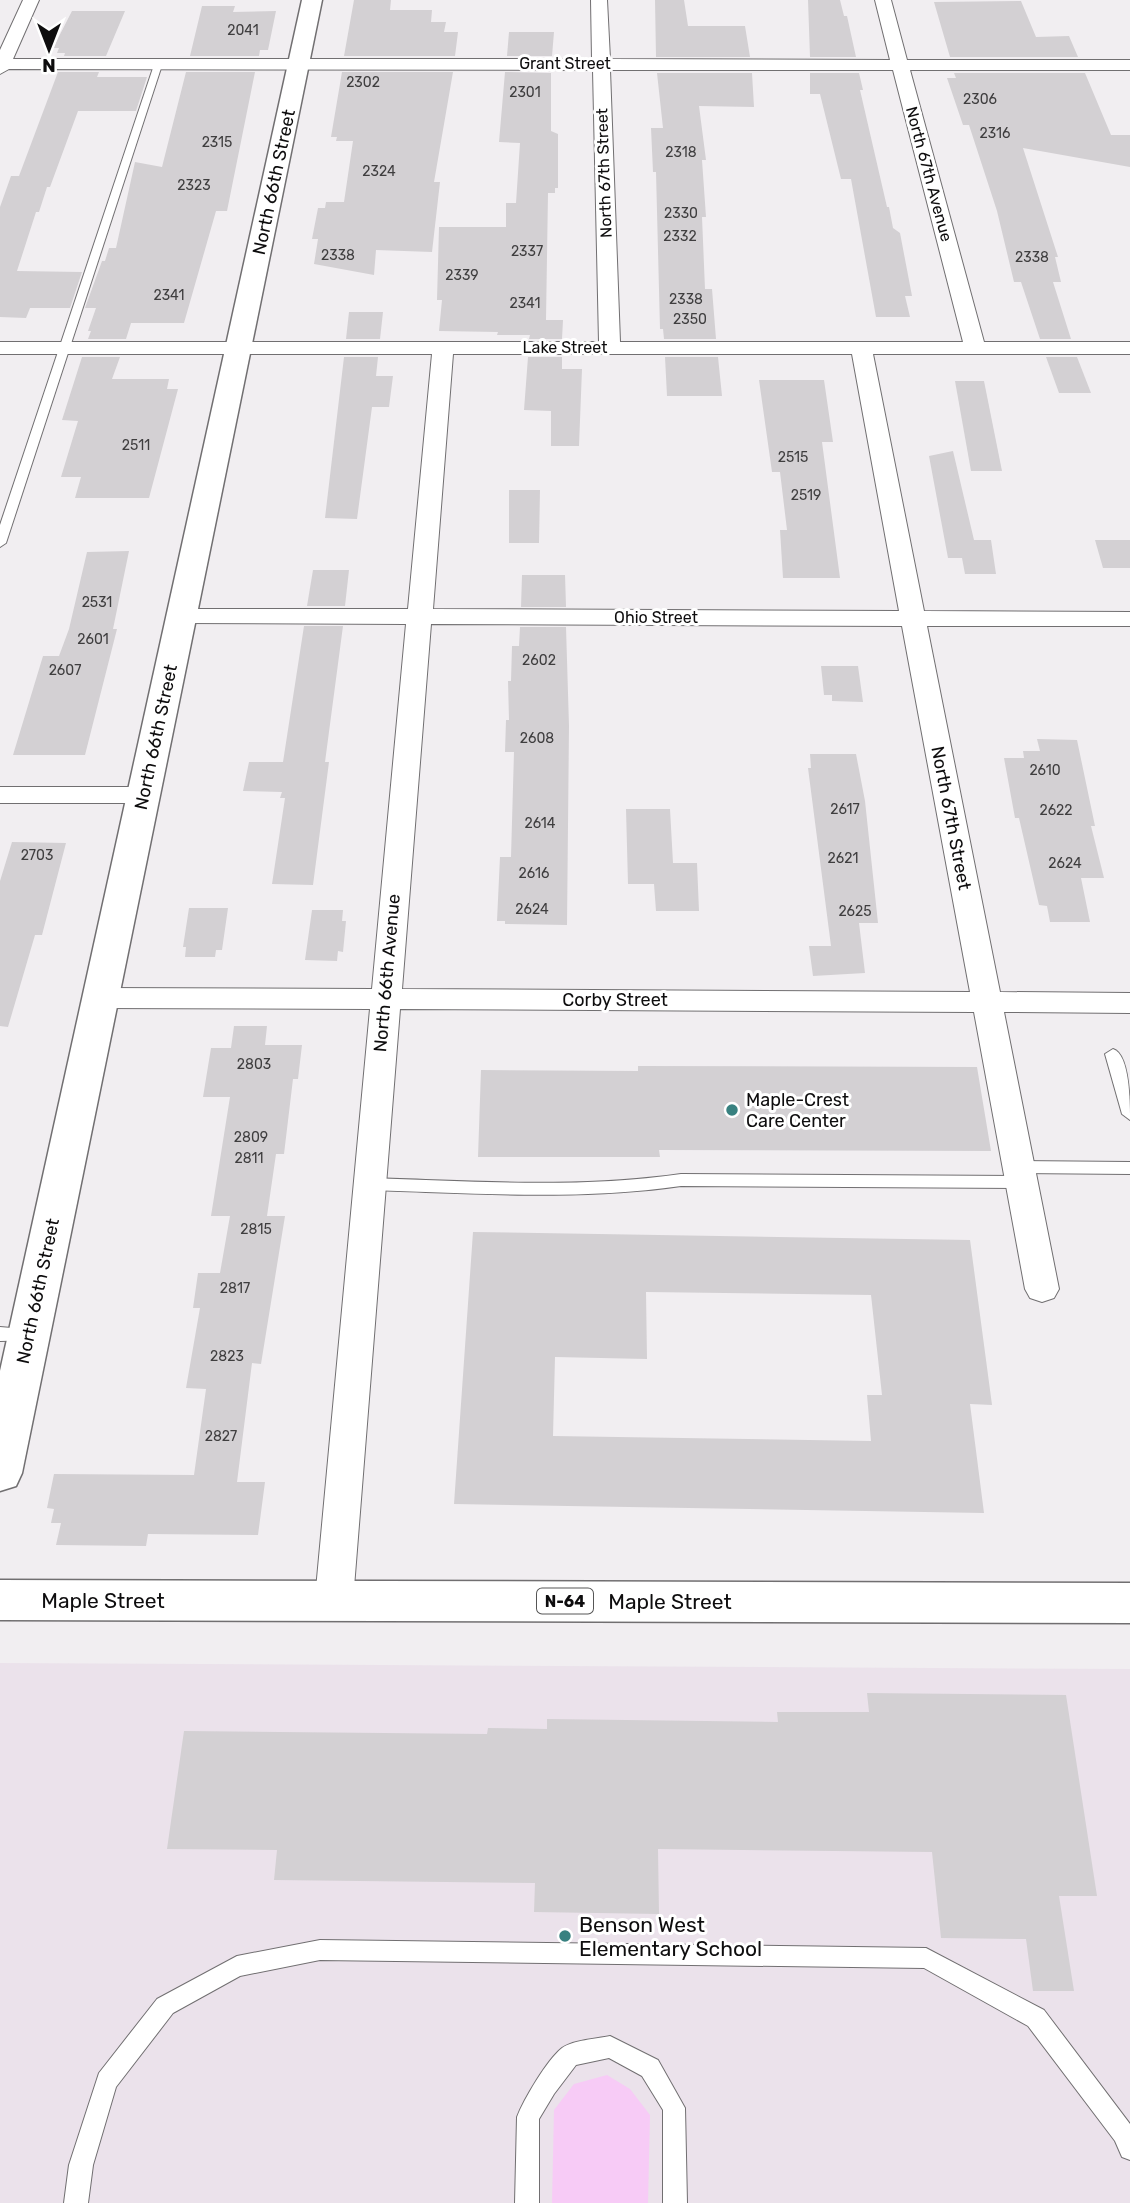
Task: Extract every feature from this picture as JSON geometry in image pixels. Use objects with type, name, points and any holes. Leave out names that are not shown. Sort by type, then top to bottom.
[{"type":"street","points":[[1,66],[31,0]]},
{"type":"street","name":"North 66th Street","points":[[0,1473],[15,1334],[100,998],[312,0]]},
{"type":"street","name":"North 67th Street","points":[[599,0],[610,347]]},
{"type":"street","name":"North 67th Avenue","points":[[883,0],[975,348]]},
{"type":"street","name":"Grant Street","points":[[1,66],[1130,65]]},
{"type":"street","name":"North 66th Avenue","points":[[334,1600],[384,1000],[443,346]]},
{"type":"street","name":"North 67th Street","points":[[862,347],[1042,1289]]},
{"type":"street","name":"Lake Street","points":[[0,348],[1130,348]]},
{"type":"street","name":"Ohio Street","points":[[182,616],[1130,619]]},
{"type":"street","points":[[0,795],[144,795]]},
{"type":"street","name":"Corby Street","points":[[100,998],[1130,1003]]},
{"type":"street","name":"Maple Street","points":[[0,1600],[1130,1603]]},
{"type":"lane","points":[[0,542],[158,65]]},
{"type":"lane","points":[[1113,1054],[1130,1114]]},
{"type":"lane","points":[[369,1184],[595,1189],[647,1186],[681,1180],[1020,1174],[1130,1168]]},
{"type":"lane","points":[[76,2203],[81,2165],[107,2081],[165,2006],[237,1966],[320,1951],[926,1958],[1036,2018],[1124,2133],[1130,2149]]},
{"type":"lane","points":[[527,2203],[527,2117],[545,2086],[570,2056],[610,2048],[650,2068],[674,2108],[675,2203]]},
{"type":"shaded area","name":"Benson West Elementary School","points":[[0,1663],[1130,1669],[1130,2203],[0,2203]]},
{"type":"shaded area","points":[[607,2075],[630,2089],[650,2115],[648,2203],[552,2203],[554,2110],[574,2084]]},
{"type":"building","points":[[354,0],[391,0],[390,10],[432,10],[431,22],[446,22],[444,32],[458,32],[455,56],[344,56]]},
{"type":"building","points":[[655,0],[684,0],[688,26],[745,26],[750,57],[656,57]]},
{"type":"building","points":[[808,0],[840,0],[844,16],[847,16],[856,57],[810,57]]},
{"type":"building","points":[[1021,1],[1036,37],[1069,36],[1078,57],[950,57],[934,2]]},
{"type":"building","points":[[202,6],[235,6],[233,12],[276,11],[268,50],[260,50],[259,56],[190,56]]},
{"type":"building","points":[[72,11],[125,11],[106,56],[64,56],[65,53],[57,53],[59,48],[53,48]]},
{"type":"building","points":[[509,32],[554,32],[552,56],[507,56]]},
{"type":"building","points":[[58,72],[99,72],[97,77],[147,77],[136,111],[78,111],[50,187],[47,187],[39,212],[36,212],[17,271],[82,272],[70,308],[30,308],[26,318],[0,317],[0,207],[11,176],[19,176]]},
{"type":"building","points":[[186,72],[255,72],[227,211],[216,211],[184,323],[131,323],[126,339],[88,339],[96,308],[85,308],[102,261],[105,261],[109,248],[116,248],[135,162],[162,167]]},
{"type":"building","points":[[342,72],[453,72],[434,182],[440,182],[432,252],[376,250],[374,275],[314,264],[318,239],[312,239],[318,208],[325,208],[326,202],[344,202],[353,141],[336,141],[337,137],[331,137]]},
{"type":"building","points":[[505,72],[551,73],[551,131],[558,134],[558,188],[555,188],[555,193],[548,193],[546,320],[563,320],[562,339],[529,339],[530,335],[497,335],[498,332],[439,331],[442,300],[437,300],[439,227],[506,227],[506,203],[516,203],[520,143],[499,142]]},
{"type":"building","points":[[657,73],[752,73],[754,107],[699,106],[706,160],[702,160],[706,217],[702,217],[705,289],[712,289],[716,339],[664,339],[663,329],[660,329],[656,172],[653,172],[651,128],[663,128]]},
{"type":"building","points":[[810,73],[859,73],[863,90],[860,90],[887,207],[893,228],[900,233],[912,296],[905,296],[910,317],[876,317],[851,179],[841,179],[820,94],[810,94]]},
{"type":"building","points":[[954,73],[1085,73],[1111,135],[1130,135],[1130,167],[1023,148],[1058,257],[1055,257],[1061,282],[1053,282],[1071,339],[1040,339],[1021,282],[1014,282],[997,211],[969,125],[963,125],[947,78],[956,78]]},
{"type":"building","points":[[349,312],[383,312],[380,339],[346,339]]},
{"type":"building","points":[[82,357],[120,357],[112,379],[169,379],[167,389],[178,389],[149,498],[75,498],[81,477],[61,477],[78,421],[62,420]]},
{"type":"building","points":[[344,357],[378,357],[376,376],[393,376],[389,407],[372,407],[357,519],[325,518]]},
{"type":"building","points":[[528,357],[562,357],[562,369],[582,369],[579,446],[551,446],[551,411],[524,410]]},
{"type":"building","points":[[665,357],[718,357],[722,396],[667,396]]},
{"type":"building","points":[[1046,357],[1077,357],[1091,393],[1059,393]]},
{"type":"building","points":[[759,380],[824,380],[833,442],[822,442],[840,578],[783,578],[780,530],[787,530],[780,472],[772,472]]},
{"type":"building","points":[[955,381],[984,381],[1002,471],[971,471]]},
{"type":"building","points":[[953,451],[974,540],[991,540],[996,574],[965,574],[962,558],[948,558],[929,456]]},
{"type":"building","points":[[509,490],[540,490],[539,543],[509,543]]},
{"type":"building","points":[[1095,540],[1130,540],[1130,568],[1103,568]]},
{"type":"building","points":[[129,551],[113,629],[117,629],[85,755],[13,755],[43,656],[59,656],[69,629],[87,552]]},
{"type":"building","points":[[313,570],[349,570],[345,606],[307,606]]},
{"type":"building","points":[[522,575],[565,575],[566,607],[521,607]]},
{"type":"building","points":[[304,626],[343,626],[325,762],[329,762],[313,885],[272,884],[285,798],[280,798],[282,792],[243,791],[249,762],[283,762]]},
{"type":"building","points":[[520,627],[566,627],[569,726],[567,925],[505,924],[505,921],[497,921],[500,857],[511,857],[514,752],[505,752],[506,720],[509,720],[508,681],[511,681],[512,646],[519,646]]},
{"type":"building","points":[[821,666],[858,666],[863,702],[832,701],[832,695],[824,695]]},
{"type":"building","points":[[1037,739],[1077,740],[1095,826],[1091,826],[1104,878],[1081,878],[1090,922],[1050,922],[1047,906],[1039,905],[1019,818],[1015,818],[1004,758],[1024,758],[1023,751],[1040,751]]},
{"type":"building","points":[[810,754],[856,754],[865,801],[878,923],[859,923],[865,973],[813,976],[809,946],[831,946],[808,768],[811,768]]},
{"type":"building","points":[[626,809],[670,809],[673,863],[697,863],[699,911],[656,911],[654,884],[628,884]]},
{"type":"building","points":[[12,842],[66,843],[42,935],[35,935],[8,1027],[0,1026],[0,881]]},
{"type":"building","points":[[189,908],[228,908],[222,950],[216,950],[215,957],[185,957],[186,947],[183,947]]},
{"type":"building","points":[[312,910],[343,910],[342,921],[346,921],[343,952],[338,951],[337,961],[305,960]]},
{"type":"building","points":[[234,1026],[267,1026],[265,1045],[302,1045],[298,1079],[293,1079],[284,1154],[276,1154],[267,1216],[285,1216],[261,1364],[252,1363],[237,1482],[265,1482],[258,1535],[148,1534],[146,1546],[56,1545],[61,1523],[51,1523],[54,1509],[47,1508],[54,1474],[194,1475],[206,1389],[186,1388],[200,1308],[193,1308],[198,1273],[220,1273],[230,1216],[211,1216],[230,1097],[203,1097],[211,1048],[231,1048]]},
{"type":"building","name":"Maple-Crest Care Center","points":[[638,1066],[977,1067],[991,1151],[659,1150],[660,1157],[478,1157],[481,1070],[638,1071]]},
{"type":"building","points":[[473,1232],[970,1240],[992,1405],[970,1404],[984,1513],[454,1504]],"holes":[[[646,1292],[871,1295],[882,1395],[867,1395],[871,1441],[553,1436],[555,1357],[647,1359]]]},
{"type":"building","points":[[867,1693],[1066,1695],[1097,1896],[1059,1896],[1074,1991],[1033,1991],[1026,1939],[941,1938],[932,1852],[658,1849],[659,1914],[534,1912],[535,1883],[274,1880],[277,1850],[167,1849],[184,1731],[487,1734],[488,1728],[547,1729],[547,1719],[778,1722],[777,1712],[869,1712]]},
{"type":"place","name":"Maple-Crest Care Center","points":[[732,1110]]},
{"type":"place","name":"Benson West Elementary School","points":[[565,1936]]}]
